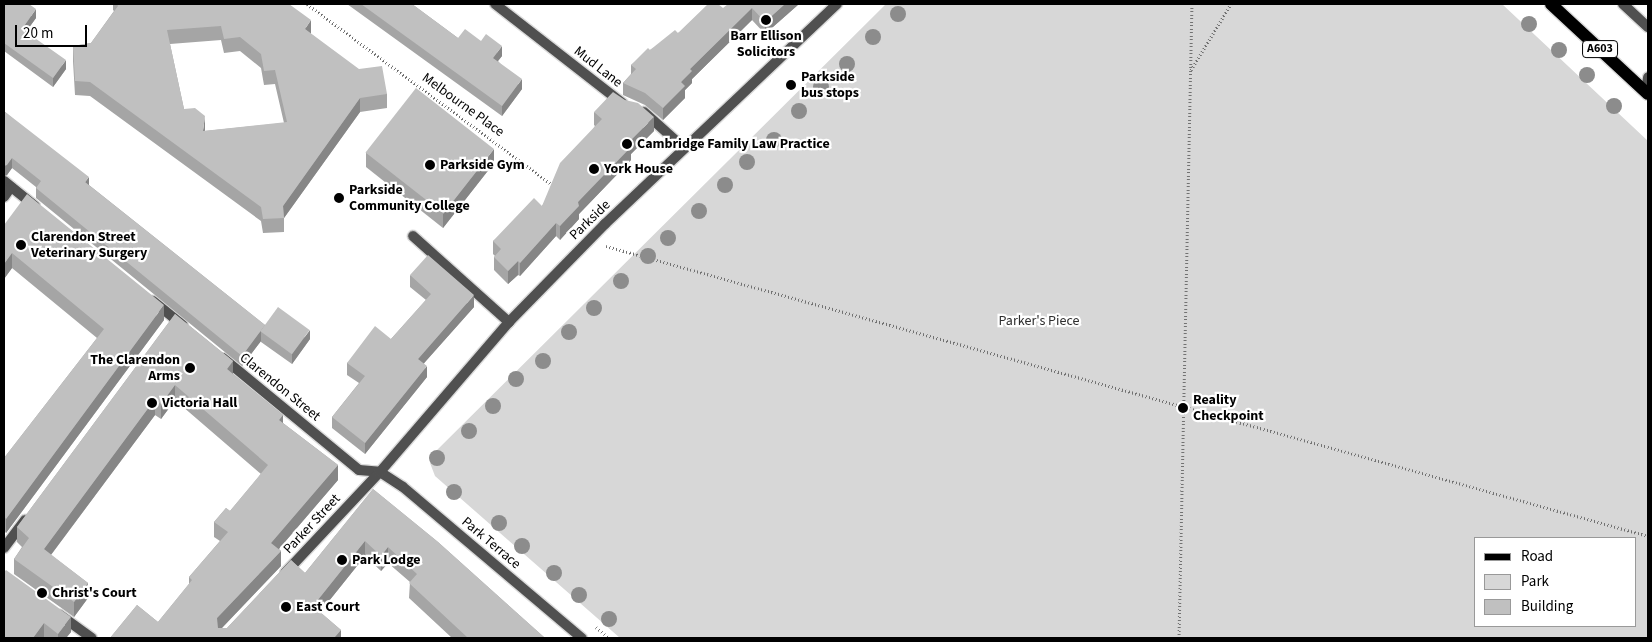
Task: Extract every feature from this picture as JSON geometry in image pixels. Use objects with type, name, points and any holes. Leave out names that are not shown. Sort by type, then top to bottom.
[{"type":"main road","name":"A603","points":[[1551,4],[1647,93]]},
{"type":"street","name":"Mud Lane","points":[[495,4],[627,107],[641,110],[684,148]]},
{"type":"street","name":"Parkside","points":[[380,472],[509,322],[684,148],[837,4]]},
{"type":"street","points":[[1624,4],[1648,27]]},
{"type":"street","points":[[1647,93],[1648,77]]},
{"type":"street","points":[[4,197],[8,184],[42,212]]},
{"type":"street","points":[[413,236],[509,322]]},
{"type":"street","points":[[143,293],[171,322],[190,330]]},
{"type":"street","name":"Clarendon Street","points":[[213,350],[359,470],[380,472]]},
{"type":"street","name":"Parker Street","points":[[274,584],[380,472]]},
{"type":"street","name":"Park Terrace","points":[[380,472],[403,486],[582,638]]},
{"type":"street","points":[[4,548],[33,508]]},
{"type":"street","points":[[53,610],[92,638]]},
{"type":"path","name":"Melbourne Place","points":[[307,4],[564,194]]},
{"type":"path","points":[[1179,638],[1192,4]]},
{"type":"path","points":[[1191,70],[1231,4]]},
{"type":"path","points":[[598,243],[1648,536]]},
{"type":"green space","name":"Parker's Piece","points":[[886,4],[1502,4],[1648,141],[1648,638],[620,638],[435,476],[430,463],[434,453]]},
{"type":"building","points":[[4,4],[29,4],[36,9],[22,29],[66,60],[53,78],[4,43]]},
{"type":"building","points":[[117,4],[289,4],[311,20],[305,29],[359,69],[382,66],[387,94],[360,98],[283,206],[284,218],[263,219],[261,207],[90,82],[75,81],[73,46],[91,43],[118,6]],"holes":[[[221,26],[224,39],[240,37],[261,54],[264,71],[275,70],[287,122],[203,131],[205,116],[195,108],[184,109],[167,30]]]},
{"type":"building","points":[[361,4],[412,4],[458,38],[465,29],[481,41],[486,34],[502,46],[493,58],[522,79],[502,106]]},
{"type":"building","points":[[708,4],[718,4],[723,8],[728,4],[785,4],[765,22],[752,8],[690,69],[692,71],[681,82],[685,86],[663,108],[645,93],[623,83],[636,69],[631,65],[648,48],[650,50],[675,30],[678,33]]},
{"type":"building","name":"Parkside Gym","points":[[416,88],[494,149],[444,214],[366,153]]},
{"type":"building","points":[[613,92],[625,100],[638,103],[654,117],[627,144],[631,147],[578,202],[579,206],[560,226],[556,223],[520,263],[518,261],[508,271],[494,257],[501,249],[493,241],[534,198],[542,206],[560,163],[602,119],[594,112]]},
{"type":"building","points":[[4,111],[89,177],[85,182],[265,325],[242,356],[36,188],[41,181],[12,158],[4,166]]},
{"type":"building","points":[[27,194],[164,305],[6,519],[4,516],[4,458],[104,329],[12,253],[4,264],[4,225]]},
{"type":"building","points":[[428,255],[474,295],[418,359],[427,366],[365,443],[332,417],[365,376],[347,363],[375,326],[391,339],[431,294],[410,275]]},
{"type":"building","points":[[278,307],[310,330],[292,354],[260,331]]},
{"type":"building","points":[[175,314],[233,361],[227,369],[283,415],[279,420],[338,465],[271,543],[281,551],[217,618],[218,628],[227,628],[291,560],[305,573],[373,489],[438,542],[545,638],[468,638],[409,583],[417,574],[388,547],[381,556],[365,541],[313,606],[341,630],[334,638],[110,638],[137,605],[158,622],[192,580],[189,577],[228,532],[214,522],[226,508],[230,511],[268,465],[175,385],[161,404],[155,399],[44,549],[88,583],[74,602],[14,559],[29,538],[17,527]]},
{"type":"building","points":[[6,570],[71,617],[58,634],[44,623],[33,638],[4,638],[4,572]]},
{"type":"place","name":"Barr Ellison Solicitors","points":[[766,20]]},
{"type":"place","name":"Parkside bus stops","points":[[791,85]]},
{"type":"place","name":"Cambridge Family Law Practice","points":[[627,144]]},
{"type":"place","name":"Parkside Gym","points":[[430,165]]},
{"type":"place","name":"York House","points":[[594,169]]},
{"type":"place","name":"Parkside Community College","points":[[339,198]]},
{"type":"place","name":"Clarendon Street Veterinary Surgery","points":[[21,245]]},
{"type":"place","name":"The Clarendon Arms","points":[[190,368]]},
{"type":"place","name":"Victoria Hall","points":[[152,403]]},
{"type":"place","name":"Reality Checkpoint","points":[[1183,408]]},
{"type":"place","name":"Park Lodge","points":[[342,560]]},
{"type":"place","name":"Christ's Court","points":[[42,593]]},
{"type":"place","name":"East Court","points":[[286,607]]}]
